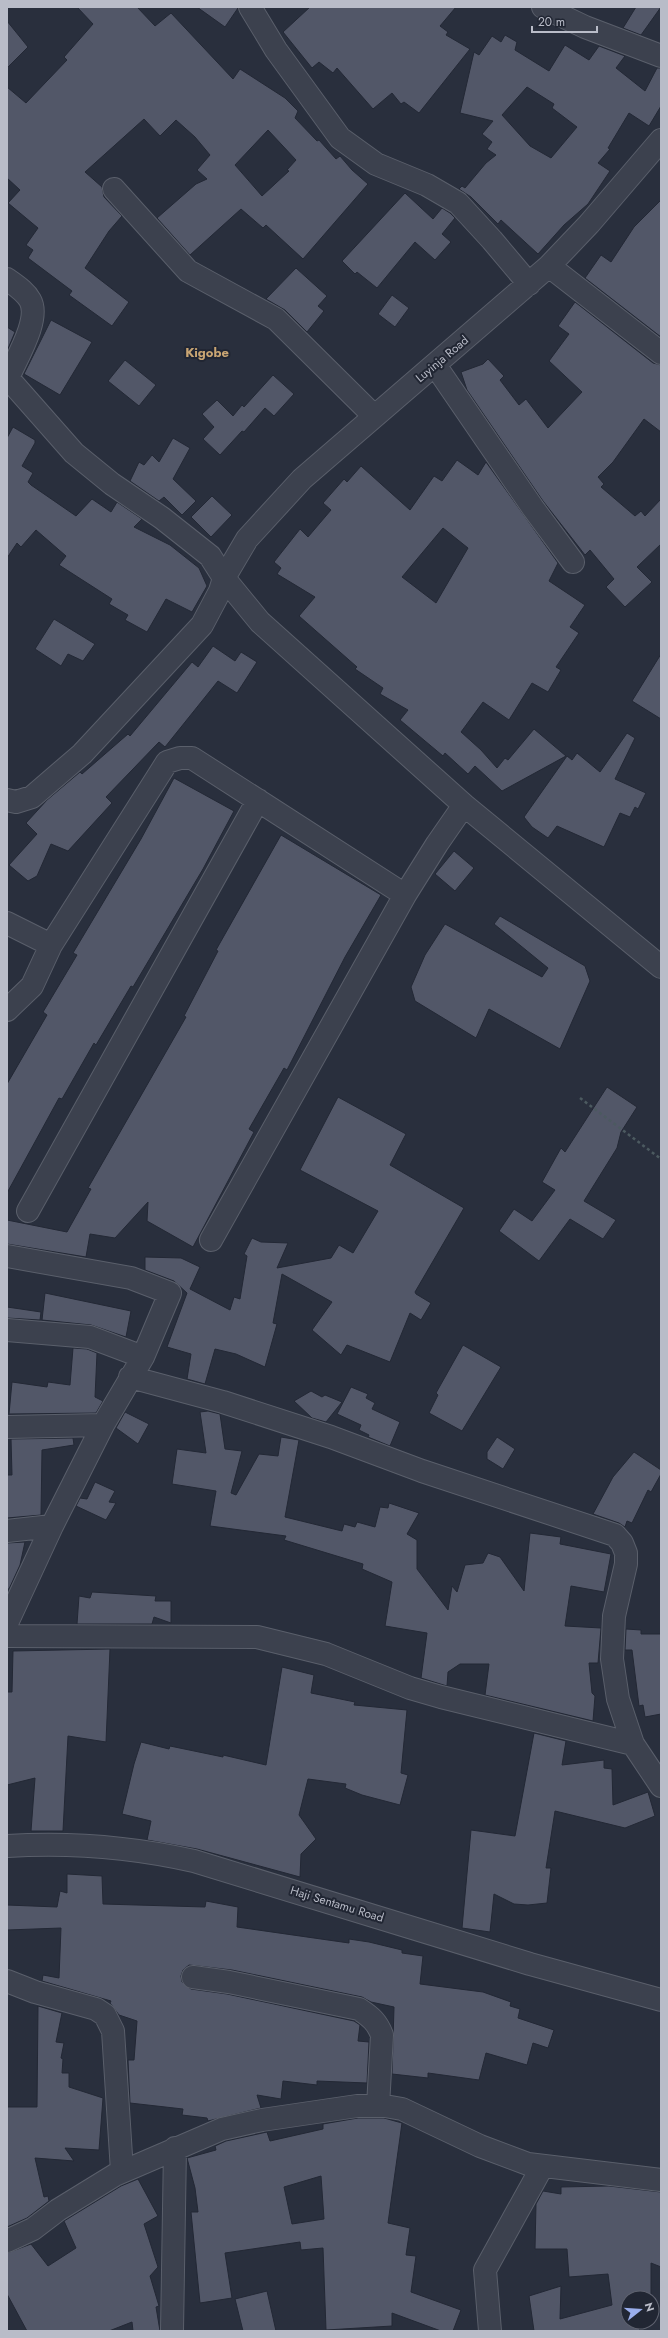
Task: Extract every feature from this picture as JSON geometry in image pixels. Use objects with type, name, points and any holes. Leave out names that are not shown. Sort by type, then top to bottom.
[{"type":"street","points":[[250,7],[280,55],[340,138],[376,164],[427,185],[458,203],[529,284]]},
{"type":"street","points":[[543,7],[585,27],[661,56]]},
{"type":"street","name":"Luyinja Road","points":[[7,800],[16,802],[32,797],[82,754],[202,625],[220,591],[224,578],[247,539],[302,479],[550,266],[589,224],[661,140]]},
{"type":"street","points":[[114,189],[188,271],[276,320],[374,416]]},
{"type":"street","points":[[550,266],[661,353]]},
{"type":"street","points":[[7,279],[26,295],[34,311],[32,324],[8,378],[74,453],[112,484],[162,518],[210,556],[224,578],[260,622],[464,805],[661,967]]},
{"type":"street","points":[[435,365],[533,508],[573,562]]},
{"type":"street","points":[[7,1010],[32,986],[51,945],[167,762],[180,758],[192,758],[405,895]]},
{"type":"street","points":[[28,1211],[258,800]]},
{"type":"street","points":[[211,1240],[405,895],[464,805]]},
{"type":"street","points":[[7,923],[51,945]]},
{"type":"street","points":[[7,1256],[131,1278],[170,1293],[143,1357],[103,1425],[52,1526],[7,1623]]},
{"type":"street","points":[[7,1330],[90,1337],[143,1357]]},
{"type":"street","points":[[130,1377],[223,1402],[331,1437],[429,1474],[615,1535],[622,1543],[626,1553],[626,1564],[614,1616],[612,1659],[618,1699],[633,1744],[661,1786]]},
{"type":"street","points":[[7,1427],[103,1425]]},
{"type":"street","points":[[7,1531],[52,1526]]},
{"type":"street","points":[[7,1636],[257,1637],[326,1654],[410,1688],[441,1698],[633,1744]]},
{"type":"street","name":"Haji Sentamu Road","points":[[7,1846],[44,1844],[95,1845],[146,1850],[194,1861],[530,1964],[661,2000]]},
{"type":"street","points":[[193,1977],[229,1982],[359,2009],[371,2016],[378,2025],[382,2035],[378,2106]]},
{"type":"street","points":[[7,1981],[35,1992],[96,2009],[105,2015],[113,2031],[122,2171]]},
{"type":"street","points":[[7,2241],[33,2229],[58,2210],[122,2171],[175,2148],[222,2130],[262,2120],[322,2110],[378,2106],[402,2109],[512,2159],[542,2167],[661,2180]]},
{"type":"street","points":[[172,2331],[175,2148]]},
{"type":"street","points":[[490,2331],[485,2270],[542,2167]]},
{"type":"path","points":[[580,1098],[661,1159]]},
{"type":"building","points":[[77,7],[137,7],[155,26],[171,13],[233,79],[240,69],[285,98],[298,111],[295,118],[317,141],[319,140],[336,159],[340,156],[352,170],[368,184],[303,259],[266,225],[263,228],[241,209],[190,255],[157,218],[196,184],[207,179],[197,170],[210,155],[195,137],[176,120],[160,136],[144,119],[85,172],[102,187],[104,197],[122,216],[109,231],[85,268],[129,302],[112,326],[69,295],[72,291],[28,258],[33,250],[26,245],[38,228],[8,203],[20,190],[7,178],[7,87],[26,103],[67,60],[64,57],[93,24]],"holes":[[[268,130],[296,160],[287,170],[289,171],[262,196],[235,165]]]},
{"type":"building","points":[[197,7],[238,7],[238,8],[225,27]]},
{"type":"building","points":[[310,7],[456,7],[440,26],[448,32],[446,35],[470,49],[419,113],[404,102],[401,104],[392,93],[373,109],[337,68],[333,73],[319,62],[312,68],[283,32]]},
{"type":"building","points":[[636,7],[661,7],[641,35],[623,28]]},
{"type":"building","points":[[7,21],[28,47],[7,68]]},
{"type":"building","points":[[505,35],[517,42],[515,50],[549,71],[565,45],[589,60],[599,46],[625,56],[616,68],[645,91],[657,68],[661,68],[661,106],[649,126],[629,113],[608,148],[610,149],[598,163],[610,171],[588,204],[564,225],[538,254],[501,220],[498,224],[471,197],[459,189],[462,186],[465,188],[486,163],[496,155],[487,149],[492,142],[482,134],[493,121],[460,113],[474,52],[479,55],[492,36],[501,42]],"holes":[[[527,87],[554,104],[552,108],[577,127],[551,158],[530,146],[502,115]]]},
{"type":"building","points":[[405,193],[433,219],[442,208],[455,218],[442,234],[451,242],[435,260],[415,242],[377,288],[357,272],[355,274],[342,261]]},
{"type":"building","points":[[661,200],[661,337],[585,278],[601,255],[611,262],[634,227]]},
{"type":"building","points":[[296,268],[327,296],[318,306],[324,311],[307,332],[285,310],[266,299]]},
{"type":"building","points":[[392,295],[409,308],[395,327],[378,314]]},
{"type":"building","points":[[575,302],[653,363],[661,365],[661,432],[644,419],[613,462],[598,477],[604,484],[601,487],[635,516],[641,511],[645,516],[661,499],[661,544],[637,567],[652,582],[625,607],[606,587],[614,579],[590,550],[585,555],[543,501],[467,390],[461,372],[483,364],[488,359],[504,376],[500,380],[519,405],[526,399],[548,428],[582,392],[549,361],[569,334],[558,326]]},
{"type":"building","points":[[51,320],[92,342],[60,395],[24,374]]},
{"type":"building","points":[[7,327],[15,332],[7,351]]},
{"type":"building","points":[[125,360],[156,385],[139,406],[108,381]]},
{"type":"building","points":[[273,375],[294,394],[274,416],[265,408],[244,432],[242,431],[220,455],[203,439],[214,427],[202,414],[217,400],[233,416],[242,405],[244,407]]},
{"type":"building","points":[[13,427],[35,440],[35,443],[22,466],[33,473],[28,482],[31,485],[76,516],[92,499],[111,512],[117,502],[142,519],[134,527],[170,545],[199,568],[207,586],[192,612],[166,599],[147,632],[125,620],[128,615],[109,604],[112,599],[59,565],[66,556],[36,530],[21,547],[17,543],[7,558],[7,438]]},
{"type":"building","points":[[173,438],[190,448],[173,479],[196,501],[182,515],[164,497],[159,501],[130,481],[139,462],[144,465],[152,455],[159,462]]},
{"type":"building","points":[[457,460],[478,475],[486,462],[558,563],[549,581],[585,605],[570,627],[579,633],[556,667],[561,670],[548,692],[532,683],[509,720],[483,702],[461,732],[481,750],[497,768],[505,758],[508,760],[534,729],[566,756],[502,791],[475,766],[468,774],[445,753],[443,756],[400,720],[408,710],[380,694],[383,688],[355,669],[357,667],[299,616],[315,597],[277,574],[281,568],[274,562],[300,529],[308,537],[331,510],[323,503],[344,479],[347,482],[361,466],[410,510],[434,476],[442,481]],"holes":[[[443,528],[468,548],[436,603],[402,577]]]},
{"type":"building","points":[[212,496],[232,515],[211,537],[191,517]]},
{"type":"building","points":[[54,619],[95,644],[83,661],[68,654],[61,666],[35,649]]},
{"type":"building","points":[[213,646],[235,661],[241,652],[257,662],[237,693],[218,681],[165,747],[159,742],[106,797],[112,803],[68,851],[51,844],[37,876],[28,881],[9,865],[37,834],[26,823],[47,800],[80,772],[82,774],[128,734],[130,736],[192,662],[198,667]]},
{"type":"building","points":[[661,654],[661,719],[632,701]]},
{"type":"building","points":[[627,733],[635,738],[615,779],[646,793],[638,809],[635,807],[630,817],[620,813],[604,847],[557,826],[548,838],[532,827],[524,817],[567,756],[572,760],[577,753],[600,772]]},
{"type":"building","points":[[174,778],[234,811],[203,869],[133,987],[131,986],[96,1045],[94,1043],[62,1099],[59,1098],[7,1193],[7,1084],[47,1015],[43,1012],[77,955],[73,953],[141,839]]},
{"type":"building","points":[[281,835],[381,895],[345,957],[287,1070],[284,1068],[249,1129],[254,1132],[193,1247],[147,1221],[148,1202],[115,1238],[90,1234],[86,1257],[7,1244],[7,1220],[67,1232],[91,1189],[88,1188],[186,1017],[184,1016],[218,951],[216,950]]},
{"type":"building","points":[[454,851],[474,868],[455,891],[435,874]]},
{"type":"building","points":[[500,916],[585,966],[590,981],[560,1049],[489,1009],[476,1038],[415,1001],[411,987],[425,955],[445,924],[542,977],[548,968],[494,924]]},
{"type":"building","points":[[607,1087],[637,1107],[621,1132],[617,1148],[584,1201],[616,1220],[603,1239],[570,1219],[539,1261],[499,1231],[514,1209],[532,1221],[555,1190],[542,1182],[561,1148],[565,1152]]},
{"type":"building","points":[[338,1097],[406,1134],[390,1165],[464,1208],[415,1292],[431,1303],[421,1320],[410,1313],[390,1362],[347,1345],[341,1355],[312,1330],[332,1302],[282,1274],[273,1323],[277,1324],[265,1367],[236,1354],[215,1349],[205,1384],[187,1379],[191,1354],[167,1347],[187,1293],[174,1281],[145,1270],[145,1257],[181,1258],[200,1267],[190,1289],[230,1310],[234,1297],[240,1299],[247,1256],[244,1254],[252,1238],[261,1242],[288,1243],[277,1268],[331,1258],[339,1245],[353,1253],[378,1211],[300,1170]]},
{"type":"building","points":[[45,1293],[131,1311],[126,1337],[91,1325],[42,1320]]},
{"type":"building","points":[[7,1307],[41,1312],[40,1320],[7,1318]]},
{"type":"building","points":[[463,1345],[501,1367],[462,1431],[429,1413],[438,1395],[436,1393]]},
{"type":"building","points":[[73,1348],[87,1349],[97,1353],[95,1397],[103,1401],[96,1413],[9,1414],[12,1382],[47,1387],[48,1382],[70,1385]]},
{"type":"building","points":[[351,1387],[368,1394],[366,1398],[375,1403],[372,1409],[400,1422],[390,1446],[368,1437],[369,1435],[359,1430],[361,1425],[337,1414]]},
{"type":"building","points":[[311,1391],[322,1397],[325,1395],[342,1402],[326,1422],[312,1418],[294,1401]]},
{"type":"building","points":[[208,1411],[220,1414],[225,1449],[242,1451],[231,1493],[236,1495],[259,1454],[278,1456],[281,1437],[299,1440],[285,1517],[342,1531],[344,1524],[355,1527],[357,1522],[375,1527],[380,1507],[388,1508],[389,1503],[419,1513],[407,1534],[417,1540],[417,1569],[448,1610],[452,1586],[457,1592],[465,1565],[483,1563],[488,1553],[500,1557],[524,1591],[530,1533],[561,1537],[560,1544],[611,1554],[604,1592],[571,1586],[565,1626],[601,1628],[598,1663],[589,1663],[592,1693],[595,1696],[593,1721],[485,1695],[489,1664],[460,1664],[448,1672],[447,1686],[421,1678],[427,1633],[385,1626],[392,1582],[362,1569],[363,1564],[284,1540],[286,1536],[210,1526],[216,1491],[172,1484],[177,1449],[206,1453],[200,1412]]},
{"type":"building","points":[[125,1412],[149,1424],[138,1444],[116,1428]]},
{"type":"building","points":[[497,1437],[515,1449],[503,1469],[487,1459],[487,1452]]},
{"type":"building","points":[[73,1438],[74,1445],[42,1450],[41,1515],[7,1518],[7,1475],[12,1475],[11,1439]]},
{"type":"building","points":[[634,1452],[661,1470],[661,1474],[651,1492],[648,1490],[632,1523],[627,1521],[625,1527],[619,1523],[593,1514],[613,1477]]},
{"type":"building","points":[[95,1482],[115,1491],[109,1502],[116,1503],[106,1520],[76,1506],[80,1498],[87,1499]]},
{"type":"building","points":[[25,1542],[20,1565],[9,1589],[7,1589],[7,1543]]},
{"type":"building","points":[[92,1592],[156,1596],[155,1601],[171,1601],[171,1623],[154,1617],[152,1624],[77,1624],[79,1596],[90,1598]]},
{"type":"building","points":[[626,1629],[641,1630],[641,1634],[661,1634],[661,1714],[645,1717],[643,1705],[639,1706],[632,1650],[625,1650]]},
{"type":"building","points":[[110,1649],[106,1742],[68,1736],[63,1831],[31,1831],[35,1778],[7,1785],[7,1692],[12,1692],[13,1651]]},
{"type":"building","points":[[282,1667],[314,1675],[311,1693],[355,1702],[354,1705],[407,1710],[401,1773],[408,1775],[400,1805],[362,1795],[345,1788],[346,1784],[308,1779],[299,1815],[316,1839],[301,1854],[300,1877],[197,1849],[147,1840],[151,1821],[122,1814],[141,1742],[169,1749],[170,1746],[223,1757],[223,1755],[266,1765]]},
{"type":"building","points":[[534,1733],[566,1741],[562,1765],[604,1760],[604,1768],[612,1769],[613,1805],[648,1792],[655,1816],[625,1828],[555,1811],[546,1868],[551,1868],[547,1903],[528,1905],[514,1904],[494,1894],[490,1932],[462,1928],[471,1830],[515,1836]]},
{"type":"building","points":[[67,1874],[102,1876],[103,1904],[205,1907],[206,1901],[238,1907],[237,1927],[349,1943],[349,1939],[369,1942],[402,1950],[402,1953],[423,1956],[420,1984],[483,1992],[511,2002],[510,2006],[520,2009],[518,2018],[554,2030],[548,2048],[533,2043],[527,2065],[486,2053],[479,2080],[428,2073],[428,2078],[392,2074],[394,2007],[371,2002],[362,1997],[232,1970],[189,1965],[183,1970],[181,1976],[182,1982],[191,1989],[227,1994],[354,2021],[360,2025],[358,2041],[369,2042],[367,2083],[317,2081],[317,2085],[283,2081],[281,2099],[257,2095],[261,2108],[208,2121],[207,2118],[182,2115],[183,2109],[130,2103],[128,2060],[134,2060],[137,2021],[119,2015],[110,2003],[111,2001],[42,1981],[43,1975],[59,1978],[61,1928],[7,1930],[7,1905],[57,1907],[60,1891],[67,1893]]},
{"type":"building","points":[[38,2006],[62,2013],[56,2042],[64,2043],[61,2058],[63,2059],[62,2073],[69,2073],[69,2087],[103,2098],[99,2150],[65,2148],[74,2161],[35,2158],[44,2197],[48,2196],[49,2201],[27,2218],[7,2227],[7,2107],[37,2107]]},
{"type":"building","points":[[358,2118],[384,2118],[402,2123],[388,2223],[410,2228],[406,2255],[416,2256],[411,2292],[461,2310],[453,2331],[441,2331],[392,2313],[392,2326],[326,2330],[323,2248],[301,2250],[300,2242],[225,2253],[232,2298],[200,2303],[191,2212],[198,2212],[195,2188],[187,2158],[216,2150],[215,2146],[226,2141],[267,2132],[270,2141],[323,2129],[323,2124]],"holes":[[[321,2176],[324,2219],[292,2224],[284,2187]]]},
{"type":"building","points":[[138,2179],[158,2216],[144,2224],[158,2267],[150,2276],[159,2306],[156,2307],[160,2331],[133,2331],[132,2322],[109,2331],[27,2331],[7,2294],[7,2253],[31,2244],[48,2266],[76,2248],[64,2221],[121,2186]]},
{"type":"building","points":[[609,2186],[661,2192],[661,2267],[651,2263],[651,2290],[620,2290],[620,2330],[640,2331],[534,2331],[529,2296],[561,2286],[560,2319],[612,2305],[608,2274],[569,2277],[567,2249],[535,2249],[536,2204],[543,2191],[561,2194],[561,2187]]},
{"type":"building","points":[[267,2291],[276,2331],[243,2331],[235,2299]]},
{"type":"district","name":"Kigobe","points":[[207,352]]}]
